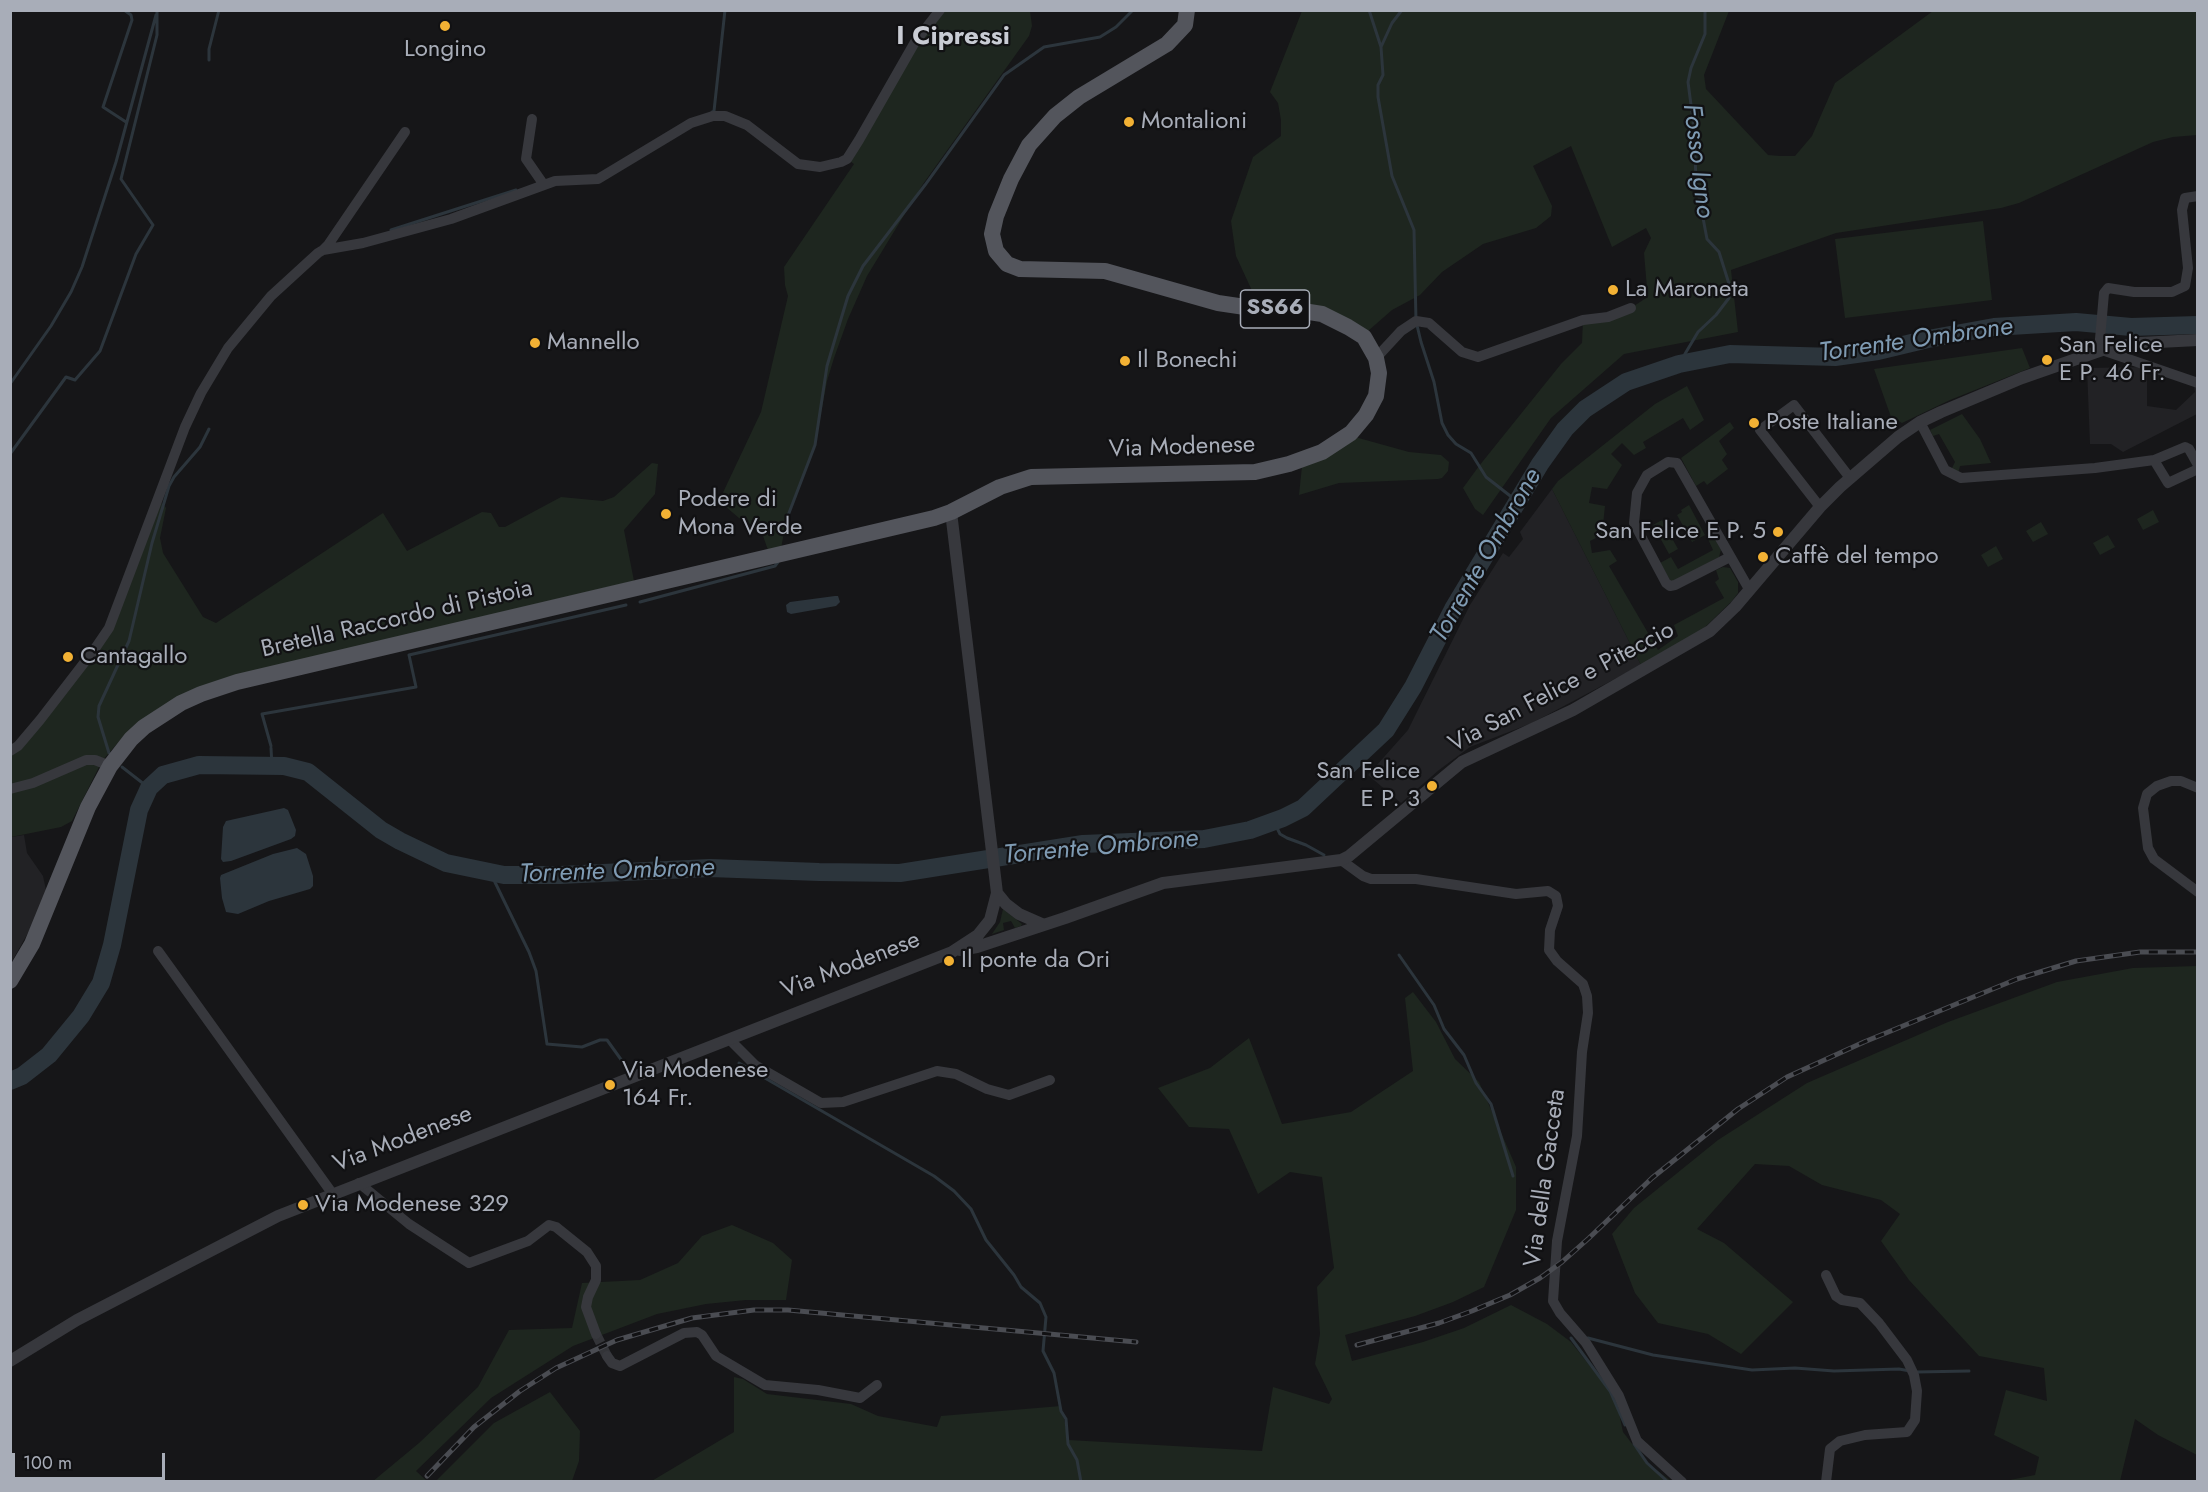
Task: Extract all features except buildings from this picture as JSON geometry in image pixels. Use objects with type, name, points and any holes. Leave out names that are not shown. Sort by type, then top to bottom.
[{"type":"main road","name":"SS66","points":[[1187,10],[1185,25],[1167,44],[1079,97],[1055,116],[1029,145],[1011,178],[996,216],[992,234],[996,251],[1007,264],[1020,269],[1105,271],[1218,303],[1322,314],[1364,337],[1376,358]]},
{"type":"main road","name":"Via Modenese","points":[[951,512],[999,487],[1031,477],[1245,472],[1270,469],[1307,458],[1338,443],[1351,433],[1366,415],[1376,396],[1379,373],[1376,358]]},
{"type":"main road","name":"Bretella Raccordo di Pistoia","points":[[10,981],[32,944],[88,807],[110,766],[124,746],[144,727],[181,703],[220,687],[951,512]]},
{"type":"street","points":[[323,250],[363,243],[451,219],[555,181],[604,177],[691,123],[713,116],[726,116],[747,126],[798,164],[820,167],[841,162],[847,159],[859,140],[915,42],[940,10]]},
{"type":"street","points":[[532,119],[526,159],[544,185]]},
{"type":"street","points":[[10,750],[18,746],[40,720],[109,628],[185,427],[228,348],[271,296],[328,245],[405,132]]},
{"type":"street","points":[[2198,196],[2186,198],[2182,210],[2188,268],[2185,286],[2172,292],[2134,292],[2110,287],[2104,293],[2101,344],[2198,383]]},
{"type":"street","points":[[1376,358],[1401,332],[1416,321],[1430,323],[1462,352],[1478,357],[1583,320],[1608,317],[1631,308]]},
{"type":"street","name":"Via San Felice e Piteccio","points":[[956,950],[977,947],[1163,883],[1341,860],[1462,762],[1573,710],[1697,640],[1721,622],[1820,507],[1850,478],[1920,422],[2101,344],[2198,340]]},
{"type":"street","points":[[1820,507],[1760,430],[1794,405],[1850,478]]},
{"type":"street","points":[[1920,422],[1945,470],[1961,478],[2095,468],[2154,460],[2186,447],[2189,448],[2198,467],[2168,483],[2154,460]]},
{"type":"street","points":[[1730,556],[1675,585],[1670,586],[1666,583],[1634,523],[1637,493],[1647,475],[1668,462],[1677,463],[1749,589]]},
{"type":"street","points":[[951,512],[997,893],[993,913],[986,926],[978,935],[956,950]]},
{"type":"street","points":[[10,789],[33,783],[86,760],[95,760],[110,766]]},
{"type":"street","points":[[2198,788],[2181,781],[2170,781],[2147,794],[2143,808],[2148,848],[2154,859],[2198,892]]},
{"type":"street","name":"Via della Gacceta","points":[[1341,860],[1371,879],[1416,879],[1516,894],[1548,891],[1556,896],[1558,906],[1550,930],[1549,950],[1557,961],[1583,984],[1587,996],[1588,1013],[1582,1052],[1577,1136],[1557,1241],[1553,1301],[1560,1313],[1586,1342],[1620,1396],[1637,1441],[1682,1482]]},
{"type":"street","points":[[997,893],[1019,914],[1044,925]]},
{"type":"street","name":"Via Modenese","points":[[10,1361],[77,1320],[257,1225],[332,1193],[956,950]]},
{"type":"street","points":[[158,951],[332,1193]]},
{"type":"street","points":[[729,1039],[755,1065],[821,1103],[843,1102],[937,1071],[956,1074],[987,1089],[1009,1095],[1050,1080]]},
{"type":"street","points":[[359,1183],[418,1231],[469,1263],[528,1241],[549,1225],[556,1227],[587,1252],[596,1266],[597,1276],[586,1308],[597,1334]]},
{"type":"street","points":[[1826,1275],[1836,1296],[1842,1300],[1860,1303],[1879,1323],[1907,1360],[1914,1375],[1917,1391],[1915,1420],[1907,1432],[1840,1441],[1830,1449],[1826,1482]]},
{"type":"street","points":[[607,1356],[612,1363],[620,1366],[684,1333],[697,1332],[702,1335],[716,1356],[765,1385],[818,1390],[860,1398],[877,1385]]},
{"type":"shaded area","points":[[940,11],[1030,11],[1032,26],[1029,36],[923,184],[867,276],[834,358],[827,381],[815,445],[786,521],[780,554],[770,556],[761,530],[739,518],[719,501],[761,412],[788,296],[784,267],[854,164],[847,159]]},
{"type":"shaded area","points":[[1302,11],[1729,11],[1704,75],[1706,89],[1768,155],[1795,156],[1812,136],[1835,83],[1933,11],[2197,11],[2197,135],[2153,142],[2019,203],[2001,208],[1836,233],[1731,270],[1738,332],[1624,354],[1551,418],[1483,515],[1475,509],[1463,488],[1561,364],[1582,343],[1583,320],[1631,308],[1646,298],[1644,253],[1651,238],[1646,228],[1612,247],[1571,146],[1533,166],[1552,206],[1551,216],[1536,228],[1483,244],[1442,272],[1420,295],[1392,310],[1368,331],[1260,308],[1236,256],[1231,221],[1253,157],[1281,136],[1278,103],[1270,92]]},
{"type":"shaded area","points":[[1983,221],[1992,300],[1845,318],[1835,239]]},
{"type":"shaded area","points":[[2022,348],[2030,368],[1950,400],[1902,423],[1891,417],[1874,369]]},
{"type":"shaded area","points":[[2147,367],[2147,406],[2176,410],[2195,392],[2194,386],[2197,387],[2197,414],[2123,452],[2111,444],[2090,444],[2087,368]]},
{"type":"shaded area","points":[[1687,386],[1704,420],[1690,430],[1683,418],[1643,442],[1646,448],[1634,455],[1622,443],[1611,454],[1622,465],[1607,489],[1592,487],[1589,503],[1605,506],[1602,534],[1590,541],[1592,553],[1610,550],[1617,561],[1609,566],[1658,650],[1678,636],[1674,625],[1724,598],[1715,582],[1719,579],[1716,570],[1723,567],[1730,568],[1738,582],[1738,593],[1703,629],[1641,665],[1552,489],[1558,481],[1655,404]]},
{"type":"shaded area","points":[[1962,414],[1980,439],[1991,463],[1960,466],[1958,474],[1951,470],[1955,462],[1939,434],[1933,436],[1930,430]]},
{"type":"shaded area","points":[[1730,422],[1734,428],[1719,441],[1727,454],[1722,460],[1728,469],[1707,485],[1704,481],[1696,486],[1681,458]]},
{"type":"shaded area","points":[[1355,437],[1409,452],[1441,455],[1449,462],[1448,471],[1438,479],[1339,483],[1299,495],[1302,466]]},
{"type":"shaded area","points":[[652,463],[658,464],[655,494],[624,530],[634,581],[258,670],[122,738],[102,761],[72,821],[61,827],[11,837],[11,749],[100,641],[156,501],[166,508],[160,538],[163,553],[203,617],[216,623],[383,513],[407,551],[482,512],[491,513],[499,527],[505,527],[561,497],[603,501],[614,497]]},
{"type":"shaded area","points":[[1552,489],[1641,665],[1532,723],[1470,747],[1401,803],[1368,775],[1408,730],[1470,605],[1503,553],[1509,557],[1523,539],[1520,532]]},
{"type":"shaded area","points":[[1689,505],[1705,535],[1692,542],[1677,515]]},
{"type":"shaded area","points":[[2153,510],[2159,522],[2143,530],[2137,519]]},
{"type":"shaded area","points":[[1662,520],[1678,549],[1669,554],[1653,525]]},
{"type":"shaded area","points":[[2041,522],[2048,534],[2033,542],[2026,531]]},
{"type":"shaded area","points":[[1713,535],[1721,550],[1719,557],[1674,582],[1670,580],[1660,563],[1671,557],[1678,569],[1713,550],[1708,539]]},
{"type":"shaded area","points":[[2108,535],[2115,547],[2100,555],[2093,543]]},
{"type":"shaded area","points":[[1996,546],[2003,559],[1988,567],[1981,555]]},
{"type":"shaded area","points":[[838,596],[840,602],[836,606],[791,614],[787,612],[786,605],[790,602]]},
{"type":"shaded area","points":[[284,808],[288,810],[296,830],[295,836],[223,862],[221,859],[223,827],[226,821]]},
{"type":"shaded area","points":[[24,835],[27,853],[43,876],[46,890],[33,924],[11,963],[11,837]]},
{"type":"shaded area","points":[[297,848],[306,854],[313,876],[313,886],[310,889],[269,901],[238,914],[226,912],[222,898],[221,875],[273,854]]},
{"type":"shaded area","points":[[1003,909],[1022,924],[1015,928],[1011,921],[1003,923],[1004,930],[992,934],[1000,922]]},
{"type":"shaded area","points":[[2197,966],[2197,1455],[2158,1435],[2135,1419],[2120,1481],[2005,1481],[2035,1475],[2039,1457],[1994,1435],[2006,1390],[2047,1401],[2044,1368],[1979,1356],[1909,1280],[1881,1241],[1900,1214],[1881,1200],[1822,1185],[1789,1166],[1755,1164],[1697,1229],[1724,1243],[1793,1302],[1741,1354],[1708,1334],[1658,1323],[1635,1293],[1612,1234],[1634,1208],[1718,1140],[1807,1083],[1948,1022],[2057,982],[2133,968]]},
{"type":"shaded area","points":[[1413,992],[1436,1022],[1455,1059],[1479,1082],[1516,1167],[1516,1210],[1484,1287],[1453,1302],[1415,1316],[1345,1335],[1352,1361],[1423,1342],[1464,1328],[1511,1305],[1547,1324],[1571,1342],[1616,1399],[1623,1432],[1646,1462],[1671,1481],[650,1482],[734,1432],[734,1377],[743,1379],[767,1394],[851,1404],[878,1416],[937,1427],[941,1416],[1061,1406],[1069,1440],[1262,1451],[1273,1387],[1329,1404],[1332,1399],[1315,1364],[1320,1334],[1317,1287],[1334,1268],[1322,1177],[1290,1172],[1258,1194],[1229,1129],[1189,1127],[1158,1088],[1210,1068],[1249,1038],[1282,1124],[1351,1112],[1413,1071],[1405,998]]},
{"type":"shaded area","points":[[732,1225],[773,1243],[792,1260],[786,1300],[746,1300],[706,1304],[657,1314],[573,1346],[491,1398],[416,1471],[427,1481],[372,1482],[419,1443],[478,1387],[509,1330],[572,1328],[582,1283],[640,1280],[678,1263],[702,1236]]},
{"type":"shaded area","points":[[550,1392],[580,1431],[579,1461],[572,1481],[436,1481],[494,1423]]},
{"type":"waterway","points":[[124,10],[131,15],[132,20],[103,107],[126,122]]},
{"type":"waterway","points":[[10,454],[66,377],[75,380],[100,351],[136,254],[153,225],[121,179],[157,35],[157,10]]},
{"type":"waterway","points":[[209,60],[209,49],[219,10]]},
{"type":"waterway","points":[[712,112],[714,111],[725,10]]},
{"type":"waterway","points":[[784,526],[815,445],[827,366],[848,296],[863,266],[1004,75],[1044,47],[1100,37],[1116,27],[1133,10]]},
{"type":"waterway","points":[[1369,10],[1381,47]]},
{"type":"waterway","points":[[1402,10],[1392,23],[1381,47],[1383,75],[1378,85],[1378,97],[1392,176],[1414,230],[1416,321],[1434,382],[1442,423],[1448,435],[1456,444],[1471,453],[1486,477],[1518,502]]},
{"type":"waterway","name":"Fosso Igno","points":[[1679,364],[1698,332],[1716,315],[1729,298],[1730,287],[1719,252],[1707,239],[1696,181],[1694,128],[1688,82],[1691,68],[1705,34],[1705,10]]},
{"type":"waterway","points":[[10,384],[51,326],[71,292],[82,267],[116,162],[156,15]]},
{"type":"waterway","points":[[391,230],[516,190]]},
{"type":"waterway","name":"Torrente Ombrone","points":[[10,1081],[22,1076],[49,1055],[81,1016],[101,983],[112,945],[139,810],[149,788],[163,775],[199,765],[284,766],[308,772],[381,830],[400,841],[446,863],[504,875],[560,875],[710,868],[900,873],[1083,844],[1204,839],[1250,830],[1303,808],[1386,730],[1413,687],[1453,609],[1540,464],[1565,429],[1585,409],[1626,382],[1679,364],[1730,354],[1835,357],[1878,351],[1994,327],[2076,322],[2131,327],[2198,325]]},
{"type":"waterway","points":[[109,753],[98,717],[99,706],[129,641],[152,543],[169,486],[200,447],[209,429]]},
{"type":"waterway","points":[[640,602],[775,566],[778,562]]},
{"type":"waterway","points":[[271,746],[262,714],[416,687],[409,655],[626,605]]},
{"type":"waterway","points":[[271,748],[272,766]]},
{"type":"waterway","points":[[122,767],[149,788]]},
{"type":"waterway","points":[[1274,822],[1280,834],[1324,855]]},
{"type":"waterway","points":[[490,872],[536,971],[547,1044],[582,1047],[600,1040],[607,1040],[630,1072]]},
{"type":"waterway","points":[[1399,955],[1434,1005],[1444,1029],[1464,1055],[1476,1083],[1491,1104],[1513,1176]]},
{"type":"waterway","points":[[739,1063],[934,1176],[954,1191],[971,1209],[986,1240],[1021,1287],[1040,1303],[1046,1317],[1043,1351],[1054,1373],[1061,1411],[1066,1419],[1068,1444],[1077,1460],[1081,1482]]},
{"type":"waterway","points":[[1571,1338],[1610,1391],[1625,1425]]},
{"type":"waterway","points":[[1588,1338],[1653,1355],[1752,1370],[1795,1368],[1834,1371],[1899,1369],[1910,1371]]},
{"type":"waterway","points":[[1917,1372],[1969,1371]]},
{"type":"waterway","points":[[1634,1444],[1647,1463],[1668,1482]]},
{"type":"tunnel","points":[[596,1334],[607,1356]]},
{"type":"railway","points":[[1357,1345],[1439,1323],[1472,1311],[1510,1295],[1540,1278],[1589,1238],[1652,1178],[1738,1109],[1787,1077],[1864,1042],[2017,979],[2076,961],[2140,952],[2198,952]]},
{"type":"railway","points":[[427,1476],[474,1427],[520,1391],[556,1368],[617,1340],[692,1318],[754,1310],[788,1310],[1136,1342]]},
{"type":"place","name":"Longino","points":[[445,26]]},
{"type":"place","name":"Montalioni","points":[[1129,122]]},
{"type":"place","name":"La Maroneta","points":[[1613,290]]},
{"type":"place","name":"Mannello","points":[[535,343]]},
{"type":"place","name":"San Felice E P. 46 Fr.","points":[[2047,360]]},
{"type":"place","name":"Il Bonechi","points":[[1125,361]]},
{"type":"place","name":"Poste Italiane","points":[[1754,423]]},
{"type":"place","name":"Podere di Mona Verde","points":[[666,514]]},
{"type":"place","name":"San Felice E P. 5","points":[[1778,532]]},
{"type":"place","name":"Caffè del tempo","points":[[1763,557]]},
{"type":"place","name":"Cantagallo","points":[[68,657]]},
{"type":"place","name":"San Felice E P. 3","points":[[1432,786]]},
{"type":"place","name":"Il ponte da Ori","points":[[949,961]]},
{"type":"place","name":"Via Modenese 164 Fr.","points":[[610,1085]]},
{"type":"place","name":"Via Modenese 329","points":[[303,1205]]},
{"type":"district","name":"I Cipressi","points":[[953,38]]}]
